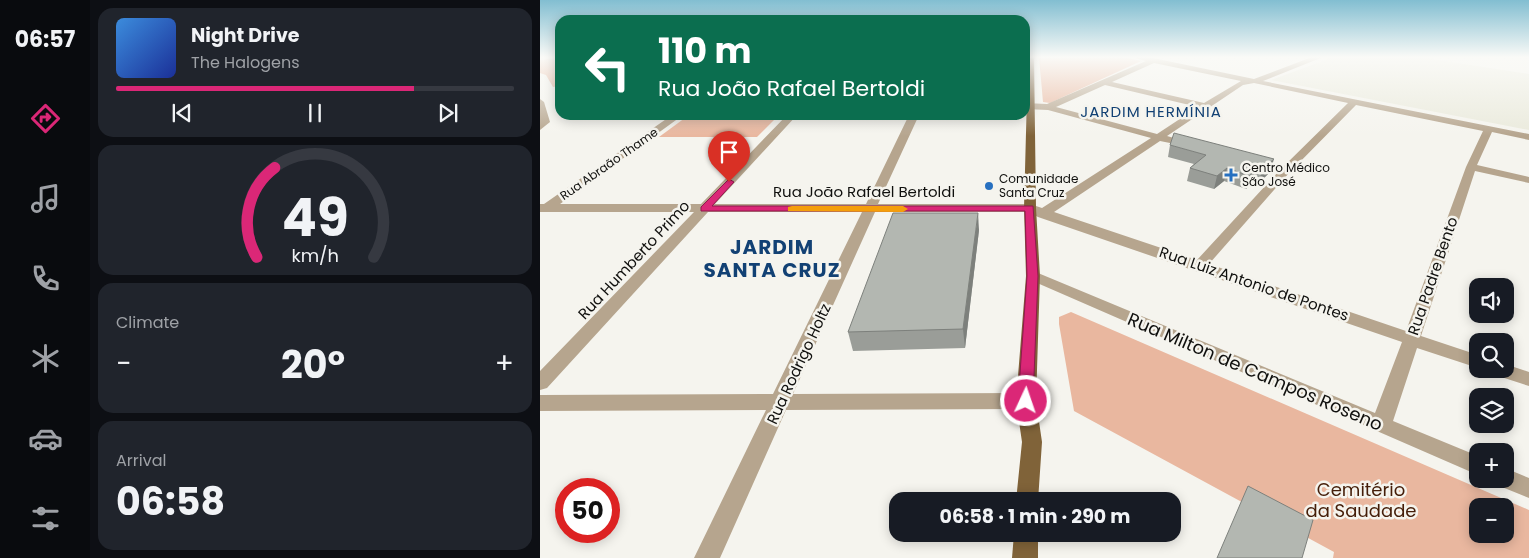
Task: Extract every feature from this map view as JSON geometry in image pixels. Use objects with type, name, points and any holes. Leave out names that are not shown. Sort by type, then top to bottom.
[{"type":"main road","points":[[1028,120],[1036,211],[1026,401],[1032,442],[1028,492]]},
{"type":"main road","points":[[1026,542],[1026,558]]},
{"type":"street","points":[[1048,107],[1102,83]]},
{"type":"street","points":[[1108,83],[1204,106]]},
{"type":"street","points":[[1036,211],[1204,106],[1245,83]]},
{"type":"street","points":[[1265,83],[1529,137]]},
{"type":"street","points":[[540,102],[545,122],[540,127]]},
{"type":"street","points":[[1200,265],[1285,171],[1354,102]]},
{"type":"street","points":[[1030,106],[1048,107],[1203,149]]},
{"type":"street","name":"Rua Abraão Thame","points":[[543,209],[671,120]]},
{"type":"street","name":"Rua Humberto Primo","points":[[540,384],[787,120]]},
{"type":"street","name":"Rua Rodrigo Holtz","points":[[707,558],[912,120]]},
{"type":"street","name":"Rua Padre Bento","points":[[1381,426],[1471,167],[1489,129]]},
{"type":"street","points":[[1240,159],[1285,171]]},
{"type":"street","points":[[1471,167],[1529,180]]},
{"type":"street","name":"Rua João Rafael Bertoldi","points":[[543,209],[1036,211]]},
{"type":"street","name":"Rua Luiz Antonio de Pontes","points":[[1036,211],[1200,265],[1469,359]]},
{"type":"street","name":"Rua Milton de Campos Roseno","points":[[1033,276],[1469,462]]},
{"type":"street","points":[[1514,374],[1529,379]]},
{"type":"street","points":[[540,403],[1026,401]]},
{"type":"street","points":[[1514,482],[1529,488]]},
{"type":"shaded area","points":[[1287,83],[1529,83],[1529,130]]},
{"type":"green space","points":[[1041,83],[1093,83],[1050,103],[1043,102]]},
{"type":"green space","points":[[682,120],[774,120],[757,137],[659,137]]},
{"type":"green space","name":"Cemitério da Saudade","points":[[1071,312],[1469,484],[1469,488],[1478,488],[1501,498],[1469,498],[1469,543],[1514,543],[1514,504],[1529,510],[1529,558],[1333,558],[1334,552],[1074,411],[1059,317]]},
{"type":"building","points":[[1174,133],[1274,159],[1262,169],[1257,169],[1249,176],[1227,168],[1217,176],[1190,168],[1206,155],[1170,145]]},
{"type":"building","points":[[893,213],[978,213],[963,329],[848,332]]},
{"type":"building","points":[[1248,486],[1313,520],[1302,558],[1217,558]]},
{"type":"slow traffic","points":[[792,209],[903,209]]},
{"type":"place","name":"Centro Médico São José","points":[[1231,175]]},
{"type":"place","name":"Comunidade Santa Cruz","points":[[989,186]]},
{"type":"district","name":"JARDIM HERMÍNIA","points":[[1151,112]]},
{"type":"district","name":"JARDIM SANTA CRUZ","points":[[772,258]]},
{"type":"route","points":[[729,182],[704,209],[1030,208],[1033,276],[1026,401]]}]
